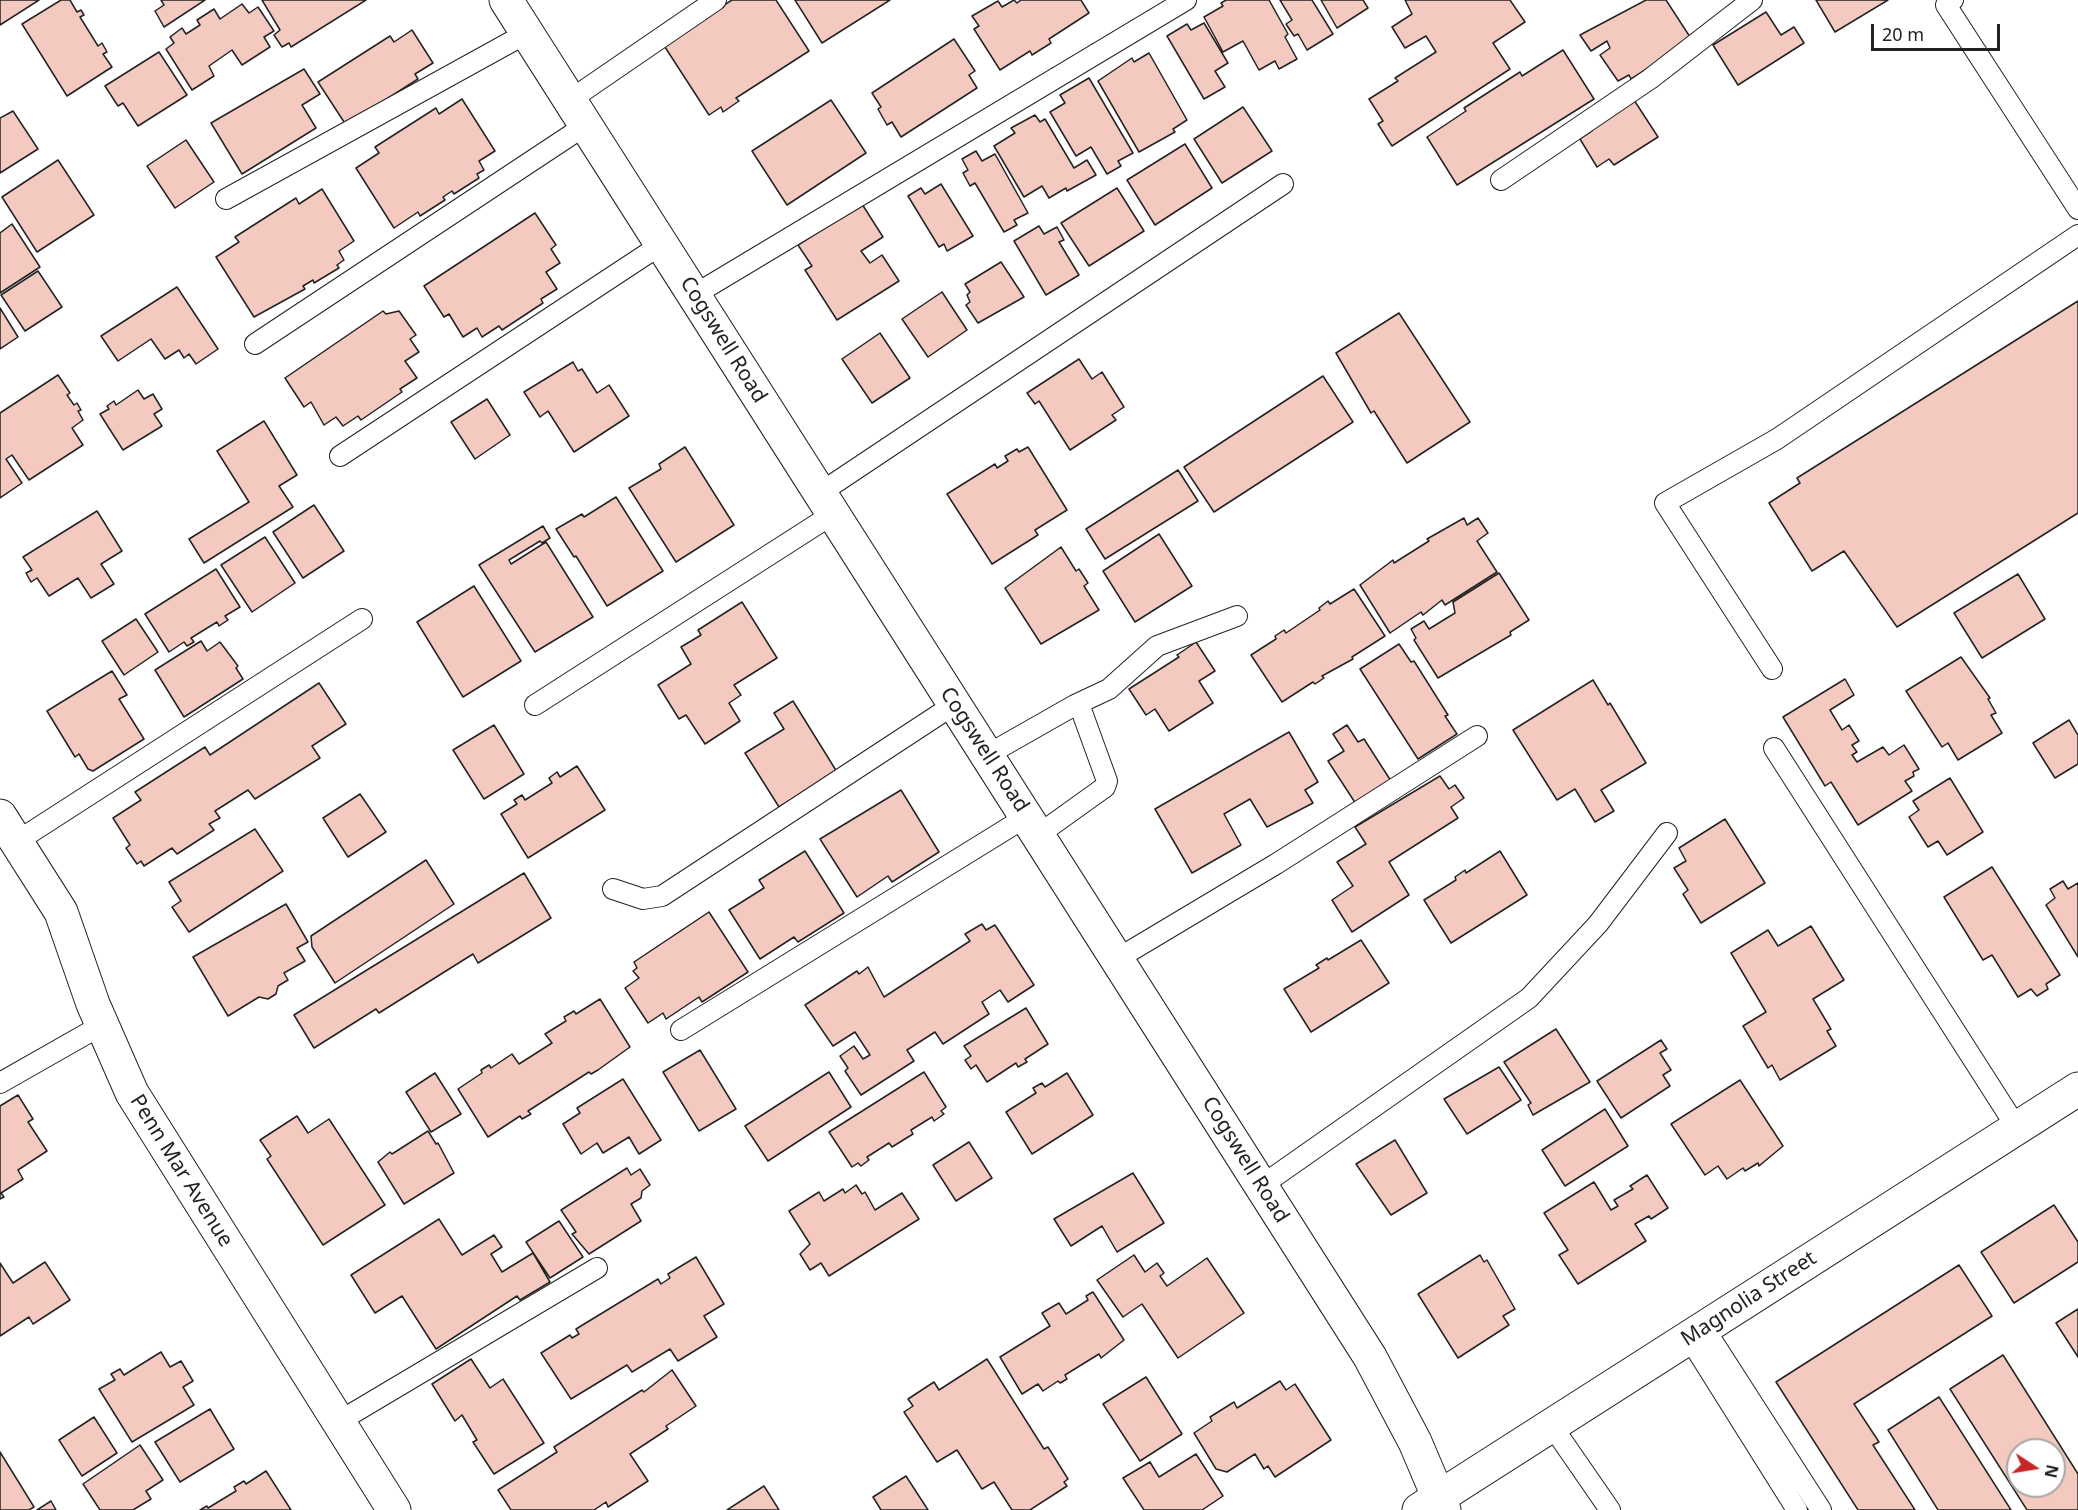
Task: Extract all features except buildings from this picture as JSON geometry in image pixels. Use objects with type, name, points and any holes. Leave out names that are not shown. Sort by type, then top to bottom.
[{"type":"street","name":"Cogswell Road","points":[[506,0],[1370,1357],[1415,1442],[1434,1506]]},
{"type":"street","name":"Penn Mar Avenue","points":[[8,829],[61,912],[102,1025],[132,1093],[394,1510]]},
{"type":"street","name":"Magnolia Street","points":[[1434,1506],[1552,1426],[2078,1089]]},
{"type":"lane","points":[[255,344],[578,112],[716,0]]},
{"type":"lane","points":[[694,295],[1186,0]]},
{"type":"lane","points":[[1501,180],[1650,79],[1752,0]]},
{"type":"lane","points":[[1953,0],[1946,6],[2078,209]]},
{"type":"lane","points":[[226,200],[527,33]]},
{"type":"lane","points":[[535,705],[827,504],[1282,184]]},
{"type":"lane","points":[[1772,669],[1665,503],[1777,439],[2078,236]]},
{"type":"lane","points":[[340,456],[662,244]]},
{"type":"lane","points":[[987,755],[1109,689],[1157,646],[1237,616]]},
{"type":"lane","points":[[8,829],[362,619]]},
{"type":"lane","points":[[681,1030],[1032,826],[1106,787],[1107,781],[1079,704]]},
{"type":"lane","points":[[613,889],[643,899],[662,896],[955,705]]},
{"type":"lane","points":[[1117,959],[1276,864],[1477,736]]},
{"type":"lane","points":[[1774,748],[2017,1128]]},
{"type":"lane","points":[[1261,1186],[1529,998],[1598,924],[1667,833]]},
{"type":"lane","points":[[0,1083],[102,1025]]},
{"type":"lane","points":[[338,1422],[597,1268]]},
{"type":"lane","points":[[1696,1333],[1797,1510]]},
{"type":"lane","points":[[1696,1333],[1821,1510]]},
{"type":"lane","points":[[1552,1426],[1610,1510]]}]
